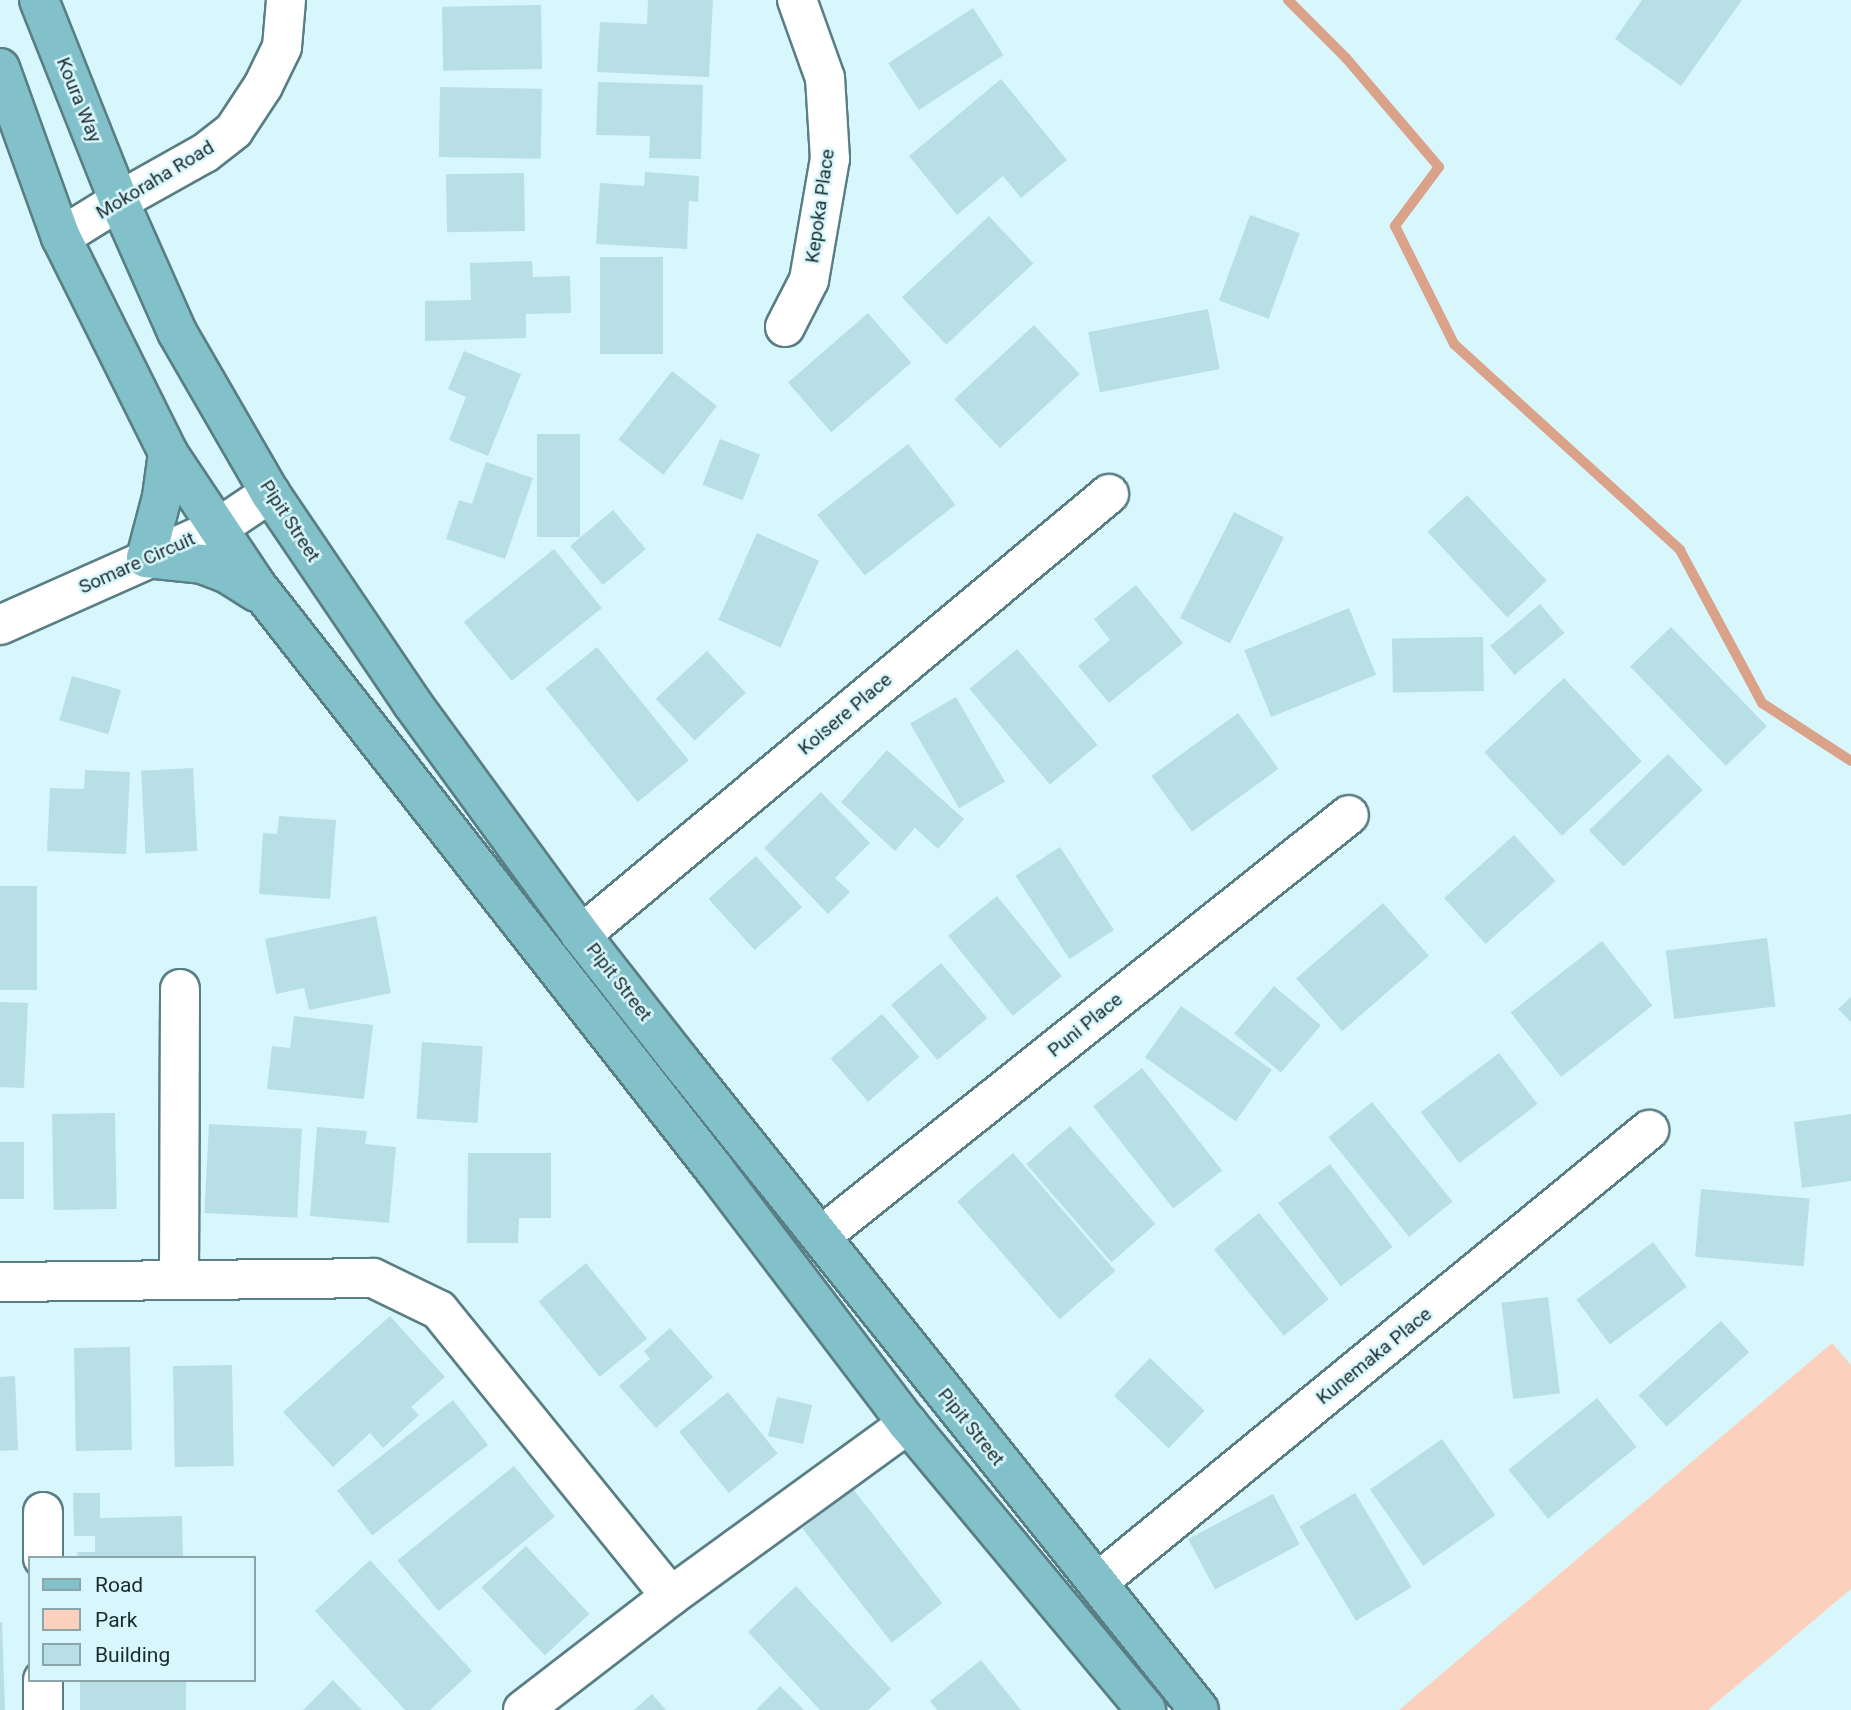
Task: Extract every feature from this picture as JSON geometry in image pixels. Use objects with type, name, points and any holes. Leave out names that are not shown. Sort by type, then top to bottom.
[{"type":"main road","name":"Koura Way","points":[[39,0],[118,201]]},
{"type":"main road","points":[[0,68],[61,237]]},
{"type":"main road","name":"Pipit Street","points":[[118,201],[177,332],[270,493],[412,703],[581,934],[943,1394],[1199,1710]]},
{"type":"main road","name":"Pipit Street","points":[[61,237],[168,453],[265,597],[668,1109],[908,1424],[1146,1710]]},
{"type":"main road","points":[[168,453],[162,497],[146,558],[202,564],[226,573],[265,597]]},
{"type":"street","name":"Mokoraha Road","points":[[61,237],[118,201],[205,153],[234,130],[263,86],[282,47],[286,0]]},
{"type":"street","name":"Kepoka Place","points":[[785,327],[809,280],[830,159],[825,78],[797,0]]},
{"type":"street","name":"Somare Circuit","points":[[0,625],[218,528],[270,493]]},
{"type":"street","name":"Koisere Place","points":[[581,934],[1109,494]]},
{"type":"street","name":"Puni Place","points":[[821,1236],[1349,815]]},
{"type":"street","points":[[179,1280],[180,989]]},
{"type":"street","name":"Kunemaka Place","points":[[1098,1582],[1649,1130]]},
{"type":"street","points":[[0,1282],[373,1278],[439,1310],[671,1596]]},
{"type":"street","points":[[523,1710],[671,1596],[908,1424]]},
{"type":"street","points":[[43,1512],[43,1556]]},
{"type":"street","points":[[43,1682],[43,1710]]},
{"type":"green space","points":[[1832,1343],[1851,1365],[1851,1589],[1708,1710],[1399,1710]]},
{"type":"building","points":[[648,0],[713,0],[709,77],[597,72],[600,22],[647,24]]},
{"type":"building","points":[[1642,0],[1742,0],[1681,86],[1615,39]]},
{"type":"building","points":[[541,5],[542,69],[443,71],[442,7]]},
{"type":"building","points":[[973,8],[1003,55],[919,110],[888,63]]},
{"type":"building","points":[[1001,79],[1067,160],[1021,198],[1003,176],[957,215],[909,156]]},
{"type":"building","points":[[598,82],[703,85],[701,159],[649,158],[650,136],[596,135]]},
{"type":"building","points":[[440,87],[542,89],[541,159],[439,157]]},
{"type":"building","points":[[645,172],[699,176],[698,202],[689,201],[687,249],[596,244],[600,183],[644,186]]},
{"type":"building","points":[[524,173],[525,231],[447,232],[446,174]]},
{"type":"building","points":[[1250,215],[1300,233],[1269,319],[1219,301]]},
{"type":"building","points":[[989,216],[1033,264],[946,345],[902,297]]},
{"type":"building","points":[[600,257],[663,257],[663,354],[600,354]]},
{"type":"building","points":[[532,261],[533,277],[570,276],[571,313],[526,314],[526,338],[425,341],[425,301],[471,300],[470,263]]},
{"type":"building","points":[[1208,309],[1220,369],[1100,392],[1088,332]]},
{"type":"building","points":[[868,313],[911,363],[831,432],[788,383]]},
{"type":"building","points":[[1034,325],[1080,374],[1000,448],[954,399]]},
{"type":"building","points":[[464,351],[521,374],[488,456],[449,440],[466,397],[448,389]]},
{"type":"building","points":[[672,371],[717,406],[663,475],[618,440]]},
{"type":"building","points":[[537,434],[580,434],[580,537],[537,537]]},
{"type":"building","points":[[720,439],[760,454],[743,500],[702,485]]},
{"type":"building","points":[[908,444],[955,505],[865,575],[817,515]]},
{"type":"building","points":[[486,462],[533,478],[505,559],[446,539],[459,500],[472,504]]},
{"type":"building","points":[[1467,495],[1547,581],[1507,617],[1428,532]]},
{"type":"building","points":[[613,510],[646,549],[603,585],[570,546]]},
{"type":"building","points":[[1234,512],[1284,537],[1230,643],[1180,618]]},
{"type":"building","points":[[757,533],[819,561],[780,647],[718,620]]},
{"type":"building","points":[[554,549],[602,608],[512,681],[464,622]]},
{"type":"building","points":[[1136,585],[1183,643],[1109,703],[1078,666],[1110,640],[1094,619]]},
{"type":"building","points":[[1540,604],[1564,633],[1515,675],[1490,646]]},
{"type":"building","points":[[1349,608],[1376,675],[1271,717],[1244,650]]},
{"type":"building","points":[[1671,627],[1767,726],[1726,766],[1630,667]]},
{"type":"building","points":[[1483,637],[1484,691],[1393,693],[1392,639]]},
{"type":"building","points":[[597,647],[689,760],[638,802],[546,689]]},
{"type":"building","points":[[1017,649],[1097,745],[1050,785],[970,689]]},
{"type":"building","points":[[707,651],[746,693],[695,740],[656,699]]},
{"type":"building","points":[[72,676],[121,690],[108,734],[59,720]]},
{"type":"building","points":[[1564,678],[1642,761],[1562,836],[1484,752]]},
{"type":"building","points":[[956,697],[1005,782],[959,808],[910,724]]},
{"type":"building","points":[[1238,713],[1279,769],[1192,832],[1151,776]]},
{"type":"building","points":[[887,750],[964,819],[938,849],[915,828],[895,851],[841,802]]},
{"type":"building","points":[[1668,754],[1703,790],[1624,866],[1589,830]]},
{"type":"building","points":[[193,768],[197,851],[145,854],[141,771]]},
{"type":"building","points":[[85,770],[130,772],[126,854],[47,851],[50,788],[84,789]]},
{"type":"building","points":[[821,792],[870,843],[835,878],[850,892],[828,914],[764,848]]},
{"type":"building","points":[[279,816],[336,820],[330,899],[259,894],[263,833],[277,834]]},
{"type":"building","points":[[1514,835],[1555,881],[1486,944],[1444,898]]},
{"type":"building","points":[[1060,847],[1114,930],[1069,959],[1016,876]]},
{"type":"building","points":[[756,856],[802,907],[755,950],[708,899]]},
{"type":"building","points":[[0,886],[37,886],[37,990],[0,990]]},
{"type":"building","points":[[997,896],[1062,976],[1013,1016],[948,936]]},
{"type":"building","points":[[1383,903],[1429,956],[1342,1031],[1296,978]]},
{"type":"building","points":[[376,916],[391,993],[309,1010],[304,988],[276,994],[265,939]]},
{"type":"building","points":[[1767,938],[1775,1006],[1674,1019],[1666,950]]},
{"type":"building","points":[[1602,941],[1652,1006],[1561,1077],[1511,1012]]},
{"type":"building","points":[[941,963],[987,1018],[937,1060],[891,1005]]},
{"type":"building","points":[[1274,986],[1321,1025],[1281,1073],[1234,1033]]},
{"type":"building","points":[[1851,997],[1851,1022],[1838,1009]]},
{"type":"building","points":[[0,1002],[28,1003],[24,1088],[0,1087]]},
{"type":"building","points":[[1181,1006],[1272,1070],[1236,1121],[1145,1058]]},
{"type":"building","points":[[882,1014],[919,1057],[868,1102],[831,1059]]},
{"type":"building","points":[[294,1016],[373,1025],[364,1099],[267,1089],[272,1046],[290,1048]]},
{"type":"building","points":[[422,1042],[483,1046],[477,1123],[417,1119]]},
{"type":"building","points":[[1499,1053],[1538,1104],[1459,1163],[1421,1112]]},
{"type":"building","points":[[1142,1068],[1222,1170],[1173,1209],[1093,1106]]},
{"type":"building","points":[[1372,1102],[1453,1201],[1409,1237],[1328,1137]]},
{"type":"building","points":[[115,1113],[117,1209],[54,1210],[52,1114]]},
{"type":"building","points":[[1851,1114],[1851,1181],[1802,1188],[1794,1122]]},
{"type":"building","points":[[209,1124],[302,1129],[297,1218],[204,1213]]},
{"type":"building","points":[[1070,1126],[1155,1224],[1112,1262],[1026,1164]]},
{"type":"building","points":[[317,1127],[367,1131],[365,1144],[396,1147],[389,1223],[310,1216]]},
{"type":"building","points":[[0,1142],[24,1142],[24,1199],[0,1199]]},
{"type":"building","points":[[468,1153],[551,1153],[551,1218],[519,1218],[518,1243],[467,1243]]},
{"type":"building","points":[[1013,1153],[1115,1271],[1059,1319],[957,1202]]},
{"type":"building","points":[[1330,1164],[1393,1247],[1341,1286],[1278,1203]]},
{"type":"building","points":[[1701,1189],[1810,1198],[1804,1266],[1695,1257]]},
{"type":"building","points":[[1259,1213],[1329,1299],[1284,1336],[1214,1250]]},
{"type":"building","points":[[1653,1242],[1687,1287],[1610,1344],[1576,1300]]},
{"type":"building","points":[[586,1263],[647,1338],[600,1377],[539,1301]]},
{"type":"building","points":[[1548,1297],[1560,1393],[1513,1399],[1501,1303]]},
{"type":"building","points":[[390,1316],[445,1377],[411,1407],[419,1415],[383,1448],[370,1433],[333,1467],[283,1412]]},
{"type":"building","points":[[1721,1321],[1749,1352],[1667,1426],[1639,1395]]},
{"type":"building","points":[[670,1328],[713,1377],[656,1428],[619,1386],[650,1359],[644,1351]]},
{"type":"building","points":[[130,1347],[132,1450],[76,1451],[74,1348]]},
{"type":"building","points":[[1150,1358],[1205,1411],[1169,1448],[1114,1395]]},
{"type":"building","points":[[232,1365],[234,1466],[175,1467],[173,1366]]},
{"type":"building","points":[[15,1376],[18,1450],[0,1451],[0,1377]]},
{"type":"building","points":[[728,1392],[778,1453],[729,1493],[679,1432]]},
{"type":"building","points":[[777,1397],[812,1405],[803,1444],[768,1436]]},
{"type":"building","points":[[1597,1398],[1637,1447],[1548,1519],[1508,1470]]},
{"type":"building","points":[[453,1400],[488,1445],[372,1535],[337,1491]]},
{"type":"building","points":[[1442,1439],[1495,1515],[1423,1566],[1370,1489]]},
{"type":"building","points":[[514,1466],[555,1517],[438,1611],[397,1560]]},
{"type":"building","points":[[853,1489],[942,1603],[892,1643],[803,1528]]},
{"type":"building","points":[[73,1493],[100,1493],[100,1518],[182,1516],[183,1556],[78,1556],[77,1552],[95,1552],[95,1536],[74,1536]]},
{"type":"building","points":[[1355,1493],[1412,1587],[1356,1621],[1299,1526]]},
{"type":"building","points":[[1273,1494],[1300,1544],[1215,1589],[1188,1539]]},
{"type":"building","points":[[526,1546],[589,1614],[545,1656],[481,1588]]},
{"type":"building","points":[[370,1560],[472,1671],[430,1710],[405,1710],[315,1611]]},
{"type":"building","points":[[796,1586],[891,1689],[868,1710],[820,1710],[748,1632]]},
{"type":"building","points":[[2,1622],[5,1710],[0,1710]]},
{"type":"building","points":[[981,1660],[1021,1710],[937,1710],[930,1701]]},
{"type":"building","points":[[333,1680],[362,1710],[303,1710]]},
{"type":"building","points":[[80,1682],[186,1682],[186,1710],[80,1710]]},
{"type":"building","points":[[780,1686],[804,1710],[756,1710]]},
{"type":"building","points":[[652,1694],[666,1710],[634,1710]]},
{"type":"waterway","points":[[1288,0],[1346,58],[1439,167],[1395,226],[1454,344],[1680,550],[1762,703],[1851,761]]}]
